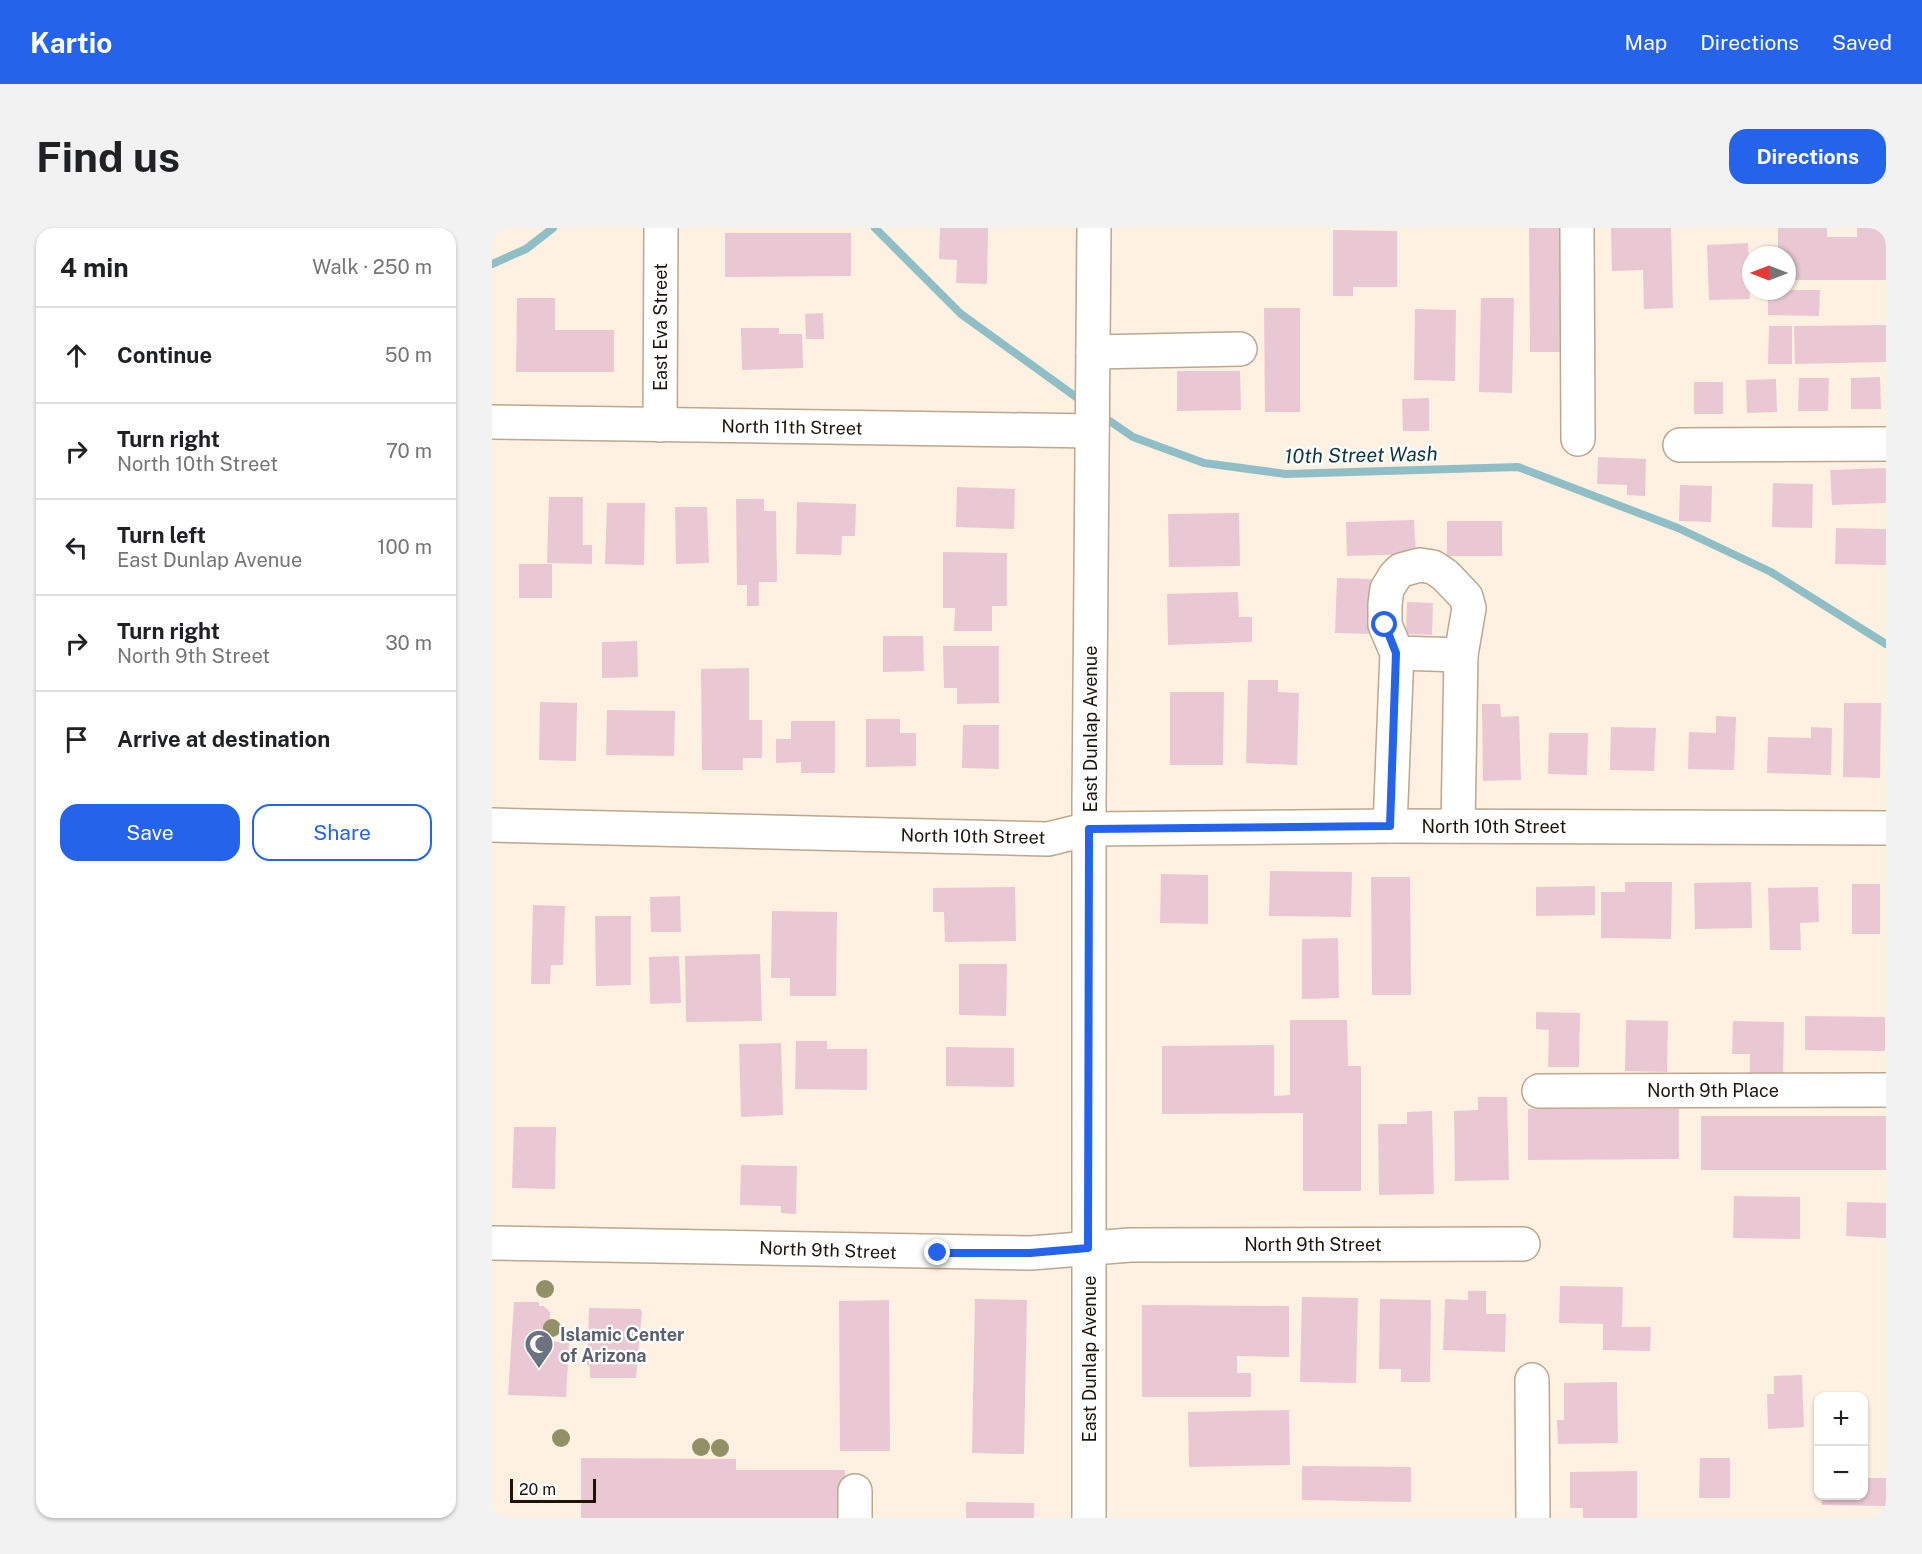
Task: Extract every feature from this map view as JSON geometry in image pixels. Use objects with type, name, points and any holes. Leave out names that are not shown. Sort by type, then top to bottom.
[{"type":"street","name":"East Eva Street","points":[[660,426],[661,228]]},
{"type":"street","name":"East Dunlap Avenue","points":[[1089,1518],[1089,829],[1094,228]]},
{"type":"street","points":[[1577,228],[1578,439]]},
{"type":"street","points":[[1093,352],[1239,349]]},
{"type":"street","name":"North 11th Street","points":[[492,422],[1092,431]]},
{"type":"street","points":[[1680,445],[1886,444]]},
{"type":"street","points":[[1390,826],[1396,653],[1385,625],[1387,589],[1401,570],[1420,565],[1433,567],[1456,585],[1466,597],[1468,608],[1467,630],[1461,655],[1458,826]]},
{"type":"street","points":[[1396,653],[1461,655]]},
{"type":"street","name":"North 10th Street","points":[[492,825],[1048,838],[1089,829],[1390,826],[1886,828]]},
{"type":"street","name":"North 9th Place","points":[[1539,1091],[1886,1090]]},
{"type":"street","name":"North 9th Street","points":[[492,1243],[938,1253],[1030,1253],[1142,1245],[1523,1244]]},
{"type":"street","points":[[1532,1380],[1533,1518]]},
{"type":"building","points":[[940,228],[988,228],[987,284],[956,283],[957,260],[939,259]]},
{"type":"building","points":[[1529,228],[1569,228],[1570,352],[1530,352]]},
{"type":"building","points":[[1611,228],[1671,228],[1673,308],[1644,309],[1643,270],[1612,271]]},
{"type":"building","points":[[1778,228],[1827,228],[1827,237],[1857,237],[1857,228],[1886,228],[1886,280],[1796,280],[1796,246],[1778,246]]},
{"type":"building","points":[[1333,230],[1397,231],[1397,287],[1353,287],[1353,296],[1333,296]]},
{"type":"building","points":[[725,233],[851,233],[851,276],[725,277]]},
{"type":"building","points":[[1748,243],[1748,246],[1742,246],[1742,299],[1709,300],[1707,245]]},
{"type":"building","points":[[1796,290],[1820,290],[1819,316],[1768,315],[1768,300],[1796,300]]},
{"type":"building","points":[[517,298],[555,298],[555,330],[614,330],[614,372],[516,372]]},
{"type":"building","points":[[1481,298],[1514,298],[1512,393],[1479,392]]},
{"type":"building","points":[[1264,308],[1300,308],[1300,412],[1265,412]]},
{"type":"building","points":[[1415,309],[1456,310],[1455,381],[1414,380]]},
{"type":"building","points":[[823,313],[824,339],[806,339],[805,314]]},
{"type":"building","points":[[1886,325],[1886,362],[1795,364],[1794,326]]},
{"type":"building","points":[[1769,326],[1792,326],[1792,364],[1768,364]]},
{"type":"building","points":[[741,328],[779,328],[779,334],[802,334],[803,368],[742,370]]},
{"type":"building","points":[[1177,371],[1240,371],[1241,410],[1177,411]]},
{"type":"building","points":[[1880,377],[1881,409],[1851,409],[1851,378]]},
{"type":"building","points":[[1799,378],[1829,378],[1828,411],[1798,411]]},
{"type":"building","points":[[1776,379],[1777,412],[1747,413],[1746,380]]},
{"type":"building","points":[[1694,382],[1723,382],[1723,414],[1694,414]]},
{"type":"building","points":[[1429,398],[1429,431],[1403,431],[1402,399]]},
{"type":"building","points":[[1598,457],[1646,459],[1645,496],[1627,495],[1627,485],[1597,484]]},
{"type":"building","points":[[1886,468],[1886,503],[1832,505],[1830,470]]},
{"type":"building","points":[[1773,483],[1813,484],[1812,528],[1772,527]]},
{"type":"building","points":[[1680,485],[1712,486],[1711,522],[1679,521]]},
{"type":"building","points":[[957,487],[1015,489],[1014,529],[956,527]]},
{"type":"building","points":[[549,497],[583,497],[583,545],[592,545],[592,564],[547,563]]},
{"type":"building","points":[[736,499],[764,499],[764,511],[776,511],[777,582],[759,582],[759,606],[747,606],[747,585],[737,585]]},
{"type":"building","points":[[797,502],[856,504],[855,536],[842,536],[841,555],[796,554]]},
{"type":"building","points":[[607,503],[645,503],[644,565],[605,564]]},
{"type":"building","points":[[675,507],[707,507],[709,563],[676,564]]},
{"type":"building","points":[[1239,513],[1240,566],[1169,567],[1168,514]]},
{"type":"building","points":[[1414,520],[1416,554],[1347,556],[1346,522]]},
{"type":"building","points":[[1447,521],[1502,521],[1502,556],[1447,556]]},
{"type":"building","points":[[1836,528],[1886,529],[1886,565],[1835,564]]},
{"type":"building","points":[[943,552],[1007,553],[1007,606],[992,606],[992,631],[954,631],[955,608],[943,608]]},
{"type":"building","points":[[519,564],[552,564],[552,598],[519,598]]},
{"type":"building","points":[[1337,578],[1372,579],[1370,634],[1335,633]]},
{"type":"building","points":[[1238,592],[1239,617],[1252,617],[1252,642],[1168,645],[1167,594]]},
{"type":"building","points":[[1407,602],[1433,603],[1432,635],[1406,634]]},
{"type":"building","points":[[883,636],[923,636],[924,671],[883,672]]},
{"type":"building","points":[[637,641],[638,677],[602,678],[602,642]]},
{"type":"building","points":[[943,646],[999,646],[999,703],[957,704],[957,688],[944,688]]},
{"type":"building","points":[[749,668],[749,720],[762,720],[762,758],[743,758],[743,770],[702,770],[701,669]]},
{"type":"building","points":[[1248,680],[1278,680],[1278,692],[1299,693],[1297,765],[1246,763]]},
{"type":"building","points":[[1170,692],[1224,692],[1223,765],[1170,765]]},
{"type":"building","points":[[540,702],[577,703],[576,761],[539,760]]},
{"type":"building","points":[[1844,703],[1881,703],[1880,778],[1843,777]]},
{"type":"building","points":[[1482,704],[1500,704],[1501,717],[1519,716],[1521,780],[1483,781]]},
{"type":"building","points":[[607,710],[675,711],[674,756],[606,755]]},
{"type":"building","points":[[1716,716],[1736,717],[1734,770],[1688,769],[1689,732],[1716,733]]},
{"type":"building","points":[[866,719],[900,719],[900,733],[916,733],[916,766],[866,767]]},
{"type":"building","points":[[791,721],[835,721],[835,773],[801,773],[801,762],[776,763],[776,739],[791,739]]},
{"type":"building","points":[[963,725],[999,725],[999,769],[962,768]]},
{"type":"building","points":[[1611,727],[1656,728],[1654,771],[1610,770]]},
{"type":"building","points":[[1811,727],[1832,728],[1831,775],[1767,773],[1768,737],[1811,738]]},
{"type":"building","points":[[1549,733],[1588,733],[1587,775],[1548,774]]},
{"type":"building","points":[[1270,871],[1352,872],[1351,917],[1269,916]]},
{"type":"building","points":[[1161,874],[1208,875],[1208,924],[1160,923]]},
{"type":"building","points":[[1371,877],[1410,877],[1411,995],[1372,995]]},
{"type":"building","points":[[1625,882],[1672,882],[1671,939],[1601,938],[1601,892],[1625,892]]},
{"type":"building","points":[[1751,882],[1752,928],[1695,929],[1694,883]]},
{"type":"building","points":[[1852,884],[1880,884],[1880,934],[1852,934]]},
{"type":"building","points":[[1595,886],[1595,915],[1536,916],[1536,887]]},
{"type":"building","points":[[1015,887],[1016,941],[945,942],[944,912],[933,912],[933,888]]},
{"type":"building","points":[[1818,887],[1819,922],[1800,923],[1801,950],[1770,950],[1768,888]]},
{"type":"building","points":[[680,896],[681,932],[651,932],[650,897]]},
{"type":"building","points":[[533,905],[565,906],[563,965],[551,965],[550,984],[531,984]]},
{"type":"building","points":[[772,911],[837,912],[836,996],[790,996],[790,978],[771,978]]},
{"type":"building","points":[[595,916],[631,916],[631,985],[596,986]]},
{"type":"building","points":[[1338,938],[1339,998],[1302,999],[1302,939]]},
{"type":"building","points":[[760,954],[762,1021],[686,1022],[685,956]]},
{"type":"building","points":[[679,956],[681,1003],[650,1004],[649,957]]},
{"type":"building","points":[[959,964],[1007,964],[1006,1016],[959,1015]]},
{"type":"building","points":[[1536,1012],[1580,1013],[1579,1067],[1548,1067],[1549,1030],[1536,1029]]},
{"type":"building","points":[[1805,1016],[1885,1017],[1885,1051],[1805,1050]]},
{"type":"building","points":[[1290,1020],[1347,1020],[1348,1066],[1361,1066],[1361,1191],[1303,1191],[1303,1113],[1162,1114],[1162,1046],[1274,1045],[1274,1096],[1290,1095]]},
{"type":"building","points":[[1626,1020],[1668,1021],[1667,1072],[1625,1071]]},
{"type":"building","points":[[1733,1021],[1784,1022],[1783,1078],[1750,1077],[1750,1054],[1732,1054]]},
{"type":"building","points":[[796,1041],[827,1041],[827,1049],[867,1049],[867,1090],[795,1089]]},
{"type":"building","points":[[781,1043],[783,1115],[741,1117],[739,1044]]},
{"type":"building","points":[[946,1047],[1014,1048],[1014,1087],[946,1086]]},
{"type":"building","points":[[1478,1097],[1507,1097],[1509,1180],[1455,1181],[1454,1111],[1478,1110]]},
{"type":"building","points":[[1528,1109],[1679,1109],[1679,1159],[1528,1160]]},
{"type":"building","points":[[1432,1111],[1434,1194],[1379,1195],[1378,1124],[1407,1124],[1407,1112]]},
{"type":"building","points":[[1701,1116],[1886,1116],[1886,1170],[1701,1170]]},
{"type":"building","points":[[514,1127],[556,1127],[555,1189],[512,1188]]},
{"type":"building","points":[[741,1165],[797,1166],[796,1214],[781,1213],[781,1206],[740,1205]]},
{"type":"building","points":[[1734,1196],[1800,1197],[1800,1239],[1733,1238]]},
{"type":"building","points":[[1847,1202],[1886,1203],[1886,1238],[1846,1236]]},
{"type":"building","points":[[1560,1286],[1623,1287],[1622,1327],[1651,1327],[1650,1351],[1603,1350],[1603,1324],[1559,1323]]},
{"type":"building","points":[[1468,1291],[1486,1291],[1486,1314],[1506,1314],[1505,1352],[1443,1350],[1445,1299],[1468,1300]]},
{"type":"building","points":[[1302,1297],[1358,1298],[1356,1383],[1300,1382]]},
{"type":"building","points":[[975,1299],[1027,1300],[1024,1454],[972,1453]]},
{"type":"building","points":[[1380,1299],[1431,1300],[1430,1382],[1401,1382],[1401,1369],[1379,1369]]},
{"type":"building","points":[[889,1300],[890,1451],[840,1451],[839,1301]]},
{"type":"building","name":"Islamic Center of Arizona","points":[[514,1302],[539,1302],[539,1306],[544,1306],[550,1312],[549,1341],[569,1343],[566,1397],[508,1395]]},
{"type":"building","points":[[1142,1305],[1289,1306],[1289,1357],[1237,1356],[1237,1373],[1251,1373],[1251,1397],[1142,1397]]},
{"type":"building","points":[[589,1308],[640,1309],[642,1312],[636,1378],[590,1378],[590,1366],[587,1365]]},
{"type":"building","points":[[1802,1375],[1804,1427],[1768,1429],[1767,1394],[1774,1394],[1774,1376]]},
{"type":"building","points":[[1617,1382],[1618,1443],[1558,1444],[1557,1420],[1564,1420],[1564,1383]]},
{"type":"building","points":[[1289,1410],[1290,1465],[1189,1467],[1188,1412]]},
{"type":"building","points":[[581,1458],[736,1459],[736,1470],[845,1470],[844,1518],[581,1518]]},
{"type":"building","points":[[1700,1458],[1730,1458],[1730,1498],[1699,1498]]},
{"type":"building","points":[[1302,1466],[1411,1467],[1411,1502],[1302,1500]]},
{"type":"building","points":[[1637,1471],[1637,1518],[1583,1518],[1583,1508],[1570,1508],[1570,1472]]},
{"type":"building","points":[[1868,1478],[1886,1478],[1886,1506],[1822,1505],[1822,1500],[1868,1500]]},
{"type":"building","points":[[966,1502],[1034,1503],[1034,1518],[966,1518]]},
{"type":"waterway","name":"10th Street Wash","points":[[492,264],[526,249],[553,228]]},
{"type":"waterway","name":"10th Street Wash","points":[[875,228],[961,314],[1083,402]]},
{"type":"waterway","name":"10th Street Wash","points":[[1101,415],[1133,437],[1204,463],[1286,474],[1518,467],[1678,528],[1771,572],[1886,644]]},
{"type":"place","name":"Islamic Center of Arizona","points":[[539,1370]]},
{"type":"route","points":[[938,1253],[1030,1253],[1088,1248],[1089,829],[1390,826],[1396,653],[1385,625]]}]
